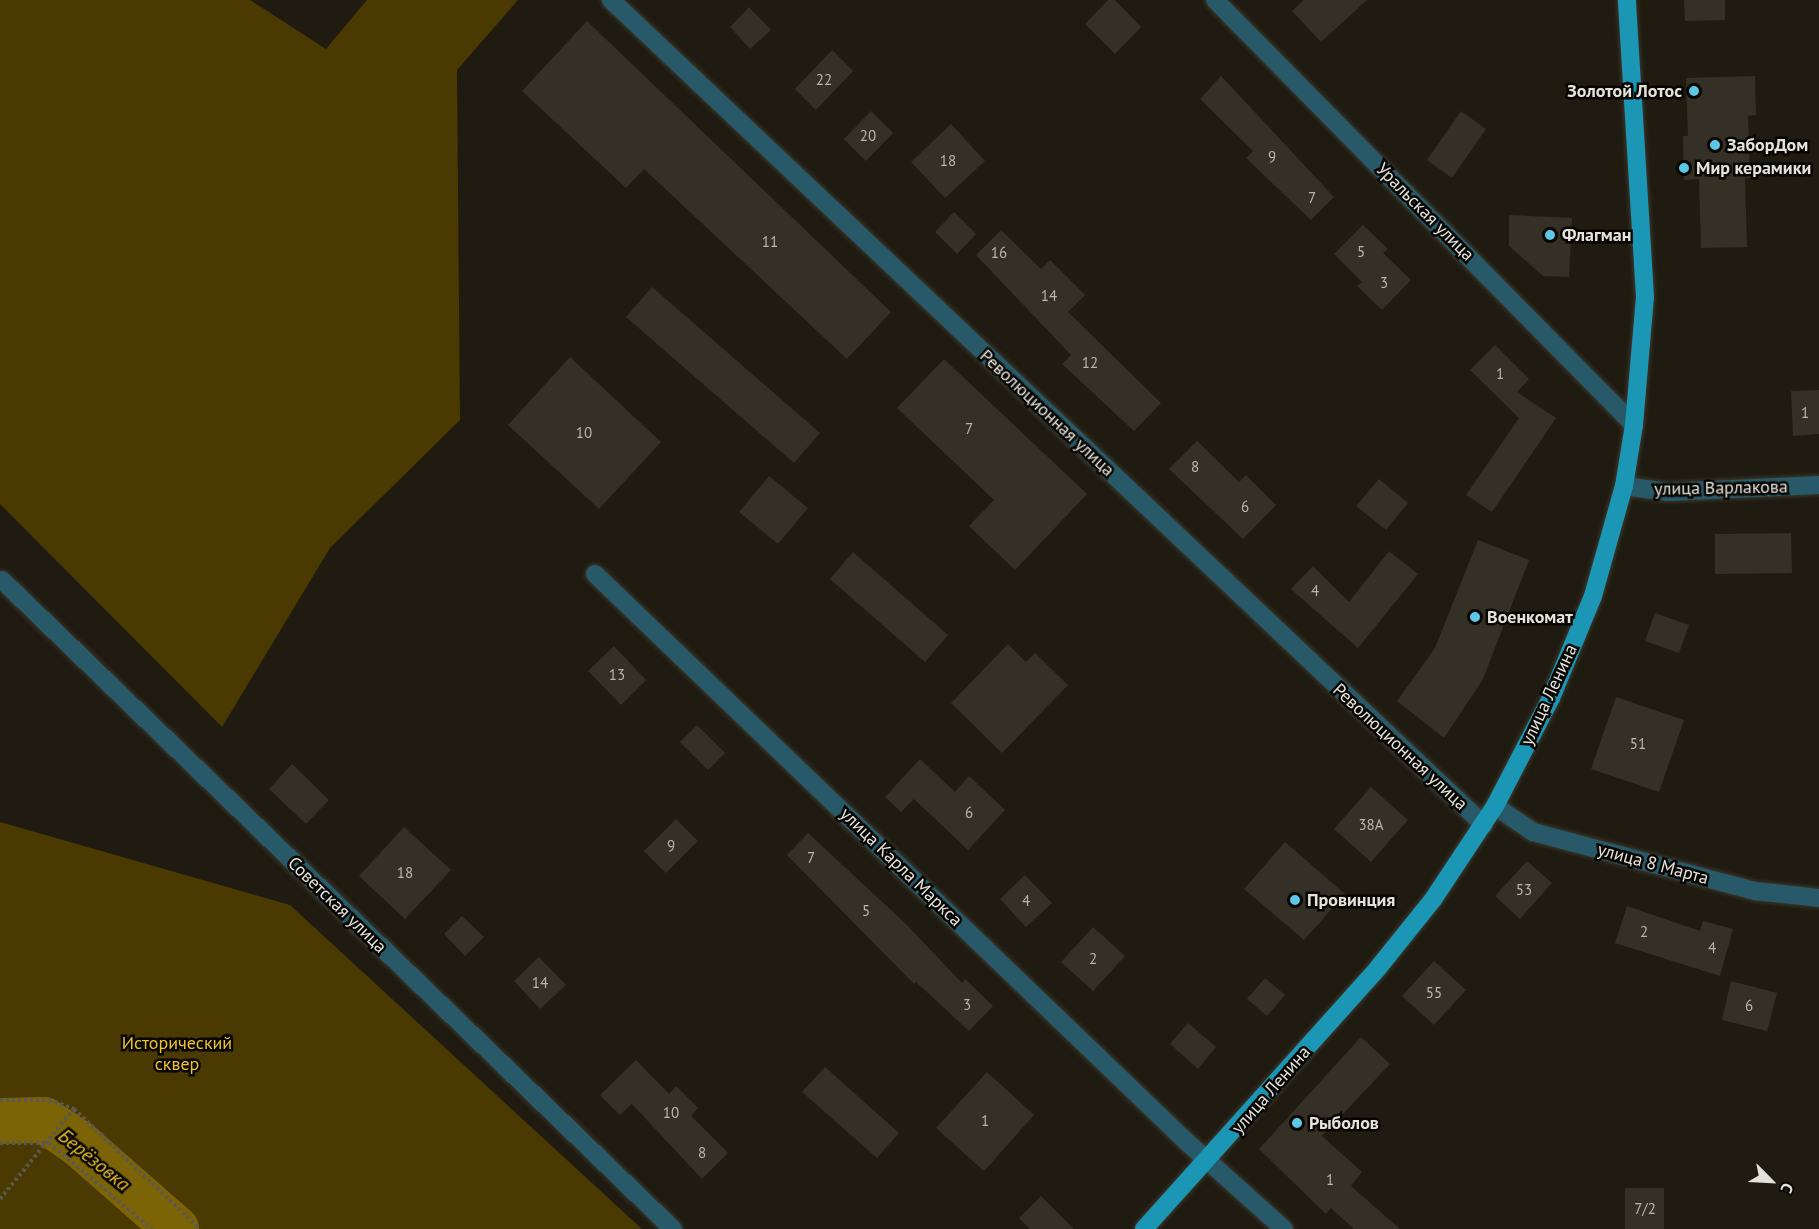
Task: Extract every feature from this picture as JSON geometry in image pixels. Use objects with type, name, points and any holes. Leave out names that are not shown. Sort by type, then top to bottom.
[{"type":"main road","name":"улица Ленина","points":[[1144,1229],[1208,1161],[1378,968],[1434,898],[1495,806],[1551,698],[1593,596],[1624,486],[1634,425],[1645,297],[1627,0]]},
{"type":"street","name":"Революционная улица","points":[[611,0],[1484,825]]},
{"type":"street","name":"Уральская улица","points":[[1215,0],[1634,425]]},
{"type":"street","name":"улица Варлакова","points":[[1624,486],[1668,492],[1819,485]]},
{"type":"street","name":"улица Карла Маркса","points":[[595,574],[1208,1161],[1284,1229]]},
{"type":"street","name":"Советская улица","points":[[2,580],[629,1196],[673,1229]]},
{"type":"street","name":"улица 8 Марта","points":[[1495,806],[1533,832],[1755,891],[1819,898]]},
{"type":"path","points":[[0,1100],[49,1100],[74,1109],[200,1229]]},
{"type":"path","points":[[0,1199],[49,1143],[74,1109]]},
{"type":"path","points":[[0,1143],[49,1143],[152,1229]]},
{"type":"green space","points":[[0,0],[250,0],[326,49],[367,0],[518,0],[457,70],[460,420],[330,548],[222,727],[0,504]]},
{"type":"green space","name":"Исторический сквер","points":[[0,822],[290,905],[642,1229],[0,1229]]},
{"type":"building","points":[[1108,0],[1115,0],[1141,27],[1115,54],[1085,24]]},
{"type":"building","points":[[1304,0],[1367,0],[1321,42],[1292,11]]},
{"type":"building","points":[[1684,0],[1725,0],[1725,20],[1685,21]]},
{"type":"building","points":[[749,7],[771,30],[750,49],[730,27]]},
{"type":"building","points":[[587,21],[891,312],[847,359],[644,169],[626,188],[522,91]]},
{"type":"building","points":[[832,50],[853,71],[816,110],[795,89]]},
{"type":"building","points":[[1221,76],[1334,197],[1311,220],[1246,158],[1253,151],[1200,99]]},
{"type":"building","points":[[1755,76],[1756,115],[1748,116],[1750,178],[1745,178],[1747,247],[1701,248],[1699,179],[1684,180],[1683,136],[1688,136],[1686,78]]},
{"type":"building","points":[[871,111],[893,133],[866,161],[844,139]]},
{"type":"building","points":[[1461,111],[1486,129],[1452,178],[1427,160]]},
{"type":"building","points":[[951,124],[985,161],[945,198],[911,162]]},
{"type":"building","points":[[954,212],[976,234],[957,254],[935,232]]},
{"type":"building","points":[[1509,215],[1572,218],[1569,277],[1543,276],[1509,246]]},
{"type":"building","points":[[1363,225],[1388,249],[1383,253],[1411,280],[1382,310],[1357,286],[1362,282],[1334,254]]},
{"type":"building","points":[[1001,230],[1041,269],[1050,260],[1085,295],[1068,312],[1161,403],[1134,431],[1062,364],[1071,355],[976,255]]},
{"type":"building","points":[[652,287],[820,433],[794,463],[626,317]]},
{"type":"building","points":[[1495,345],[1529,379],[1517,392],[1556,418],[1492,512],[1466,495],[1519,418],[1470,370]]},
{"type":"building","points":[[570,357],[661,442],[599,509],[508,425]]},
{"type":"building","points":[[944,359],[1087,494],[1015,570],[969,526],[994,500],[897,408]]},
{"type":"building","points":[[1819,390],[1819,434],[1793,436],[1791,391]]},
{"type":"building","points":[[1197,441],[1239,482],[1246,475],[1276,505],[1243,539],[1169,469]]},
{"type":"building","points":[[769,476],[808,508],[778,544],[739,512]]},
{"type":"building","points":[[1379,479],[1408,503],[1386,530],[1356,506]]},
{"type":"building","points":[[1791,533],[1792,573],[1715,574],[1715,534]]},
{"type":"building","points":[[1478,540],[1529,560],[1483,679],[1444,738],[1397,701],[1435,648]]},
{"type":"building","points":[[1389,551],[1418,574],[1358,648],[1291,589],[1313,566],[1349,602]]},
{"type":"building","points":[[853,552],[948,635],[925,662],[830,579]]},
{"type":"building","points":[[1655,613],[1689,625],[1679,653],[1645,641]]},
{"type":"building","points":[[1008,644],[1026,662],[1035,653],[1068,685],[1002,753],[951,703]]},
{"type":"building","points":[[614,646],[646,680],[621,705],[588,671]]},
{"type":"building","points":[[1616,697],[1684,720],[1659,792],[1591,769]]},
{"type":"building","points":[[697,725],[725,753],[708,770],[680,742]]},
{"type":"building","points":[[920,759],[955,792],[969,776],[1005,810],[968,850],[914,799],[901,812],[885,797]]},
{"type":"building","points":[[292,764],[329,800],[306,824],[269,789]]},
{"type":"building","points":[[1371,787],[1408,820],[1371,862],[1334,829]]},
{"type":"building","points":[[676,819],[698,841],[666,873],[644,851]]},
{"type":"building","points":[[404,827],[451,870],[405,919],[359,876]]},
{"type":"building","points":[[808,833],[905,923],[962,983],[965,979],[993,1006],[969,1031],[916,982],[914,984],[787,855]]},
{"type":"building","points":[[1285,842],[1345,894],[1304,940],[1244,889]]},
{"type":"building","points":[[1527,861],[1552,883],[1520,919],[1495,896]]},
{"type":"building","points":[[1025,875],[1052,903],[1026,927],[1000,899]]},
{"type":"building","points":[[1627,906],[1700,931],[1703,921],[1733,929],[1720,976],[1615,943]]},
{"type":"building","points":[[462,916],[484,937],[465,956],[444,934]]},
{"type":"building","points":[[1093,927],[1125,956],[1093,991],[1061,962]]},
{"type":"building","points":[[539,957],[566,985],[540,1009],[514,981]]},
{"type":"building","points":[[1434,961],[1466,990],[1434,1025],[1402,996]]},
{"type":"building","points":[[1265,978],[1285,995],[1267,1016],[1247,999]]},
{"type":"building","points":[[1731,981],[1777,993],[1767,1031],[1722,1020]]},
{"type":"building","points":[[1188,1023],[1216,1047],[1198,1069],[1170,1044]]},
{"type":"building","points":[[1361,1037],[1390,1064],[1322,1136],[1362,1172],[1351,1186],[1400,1229],[1354,1229],[1331,1208],[1326,1214],[1259,1149]]},
{"type":"building","points":[[636,1060],[669,1094],[676,1086],[698,1108],[691,1116],[728,1153],[702,1179],[632,1104],[620,1115],[600,1095]]},
{"type":"building","points":[[825,1067],[899,1133],[877,1158],[802,1092]]},
{"type":"building","points":[[987,1072],[1034,1115],[984,1171],[936,1128]]},
{"type":"building","points":[[1625,1188],[1664,1188],[1664,1229],[1625,1229]]},
{"type":"building","points":[[1041,1196],[1074,1229],[1030,1229],[1019,1218]]},
{"type":"waterway","name":"Берёзовка","points":[[0,1121],[44,1120],[77,1142],[176,1229]]},
{"type":"place","name":"Золотой Лотос","points":[[1694,91]]},
{"type":"place","name":"ЗаборДом","points":[[1715,145]]},
{"type":"place","name":"Мир керамики","points":[[1684,168]]},
{"type":"place","name":"Флагман","points":[[1550,235]]},
{"type":"place","name":"Военкомат","points":[[1475,617]]},
{"type":"place","name":"Провинция","points":[[1295,900]]},
{"type":"place","name":"Рыболов","points":[[1297,1123]]}]
